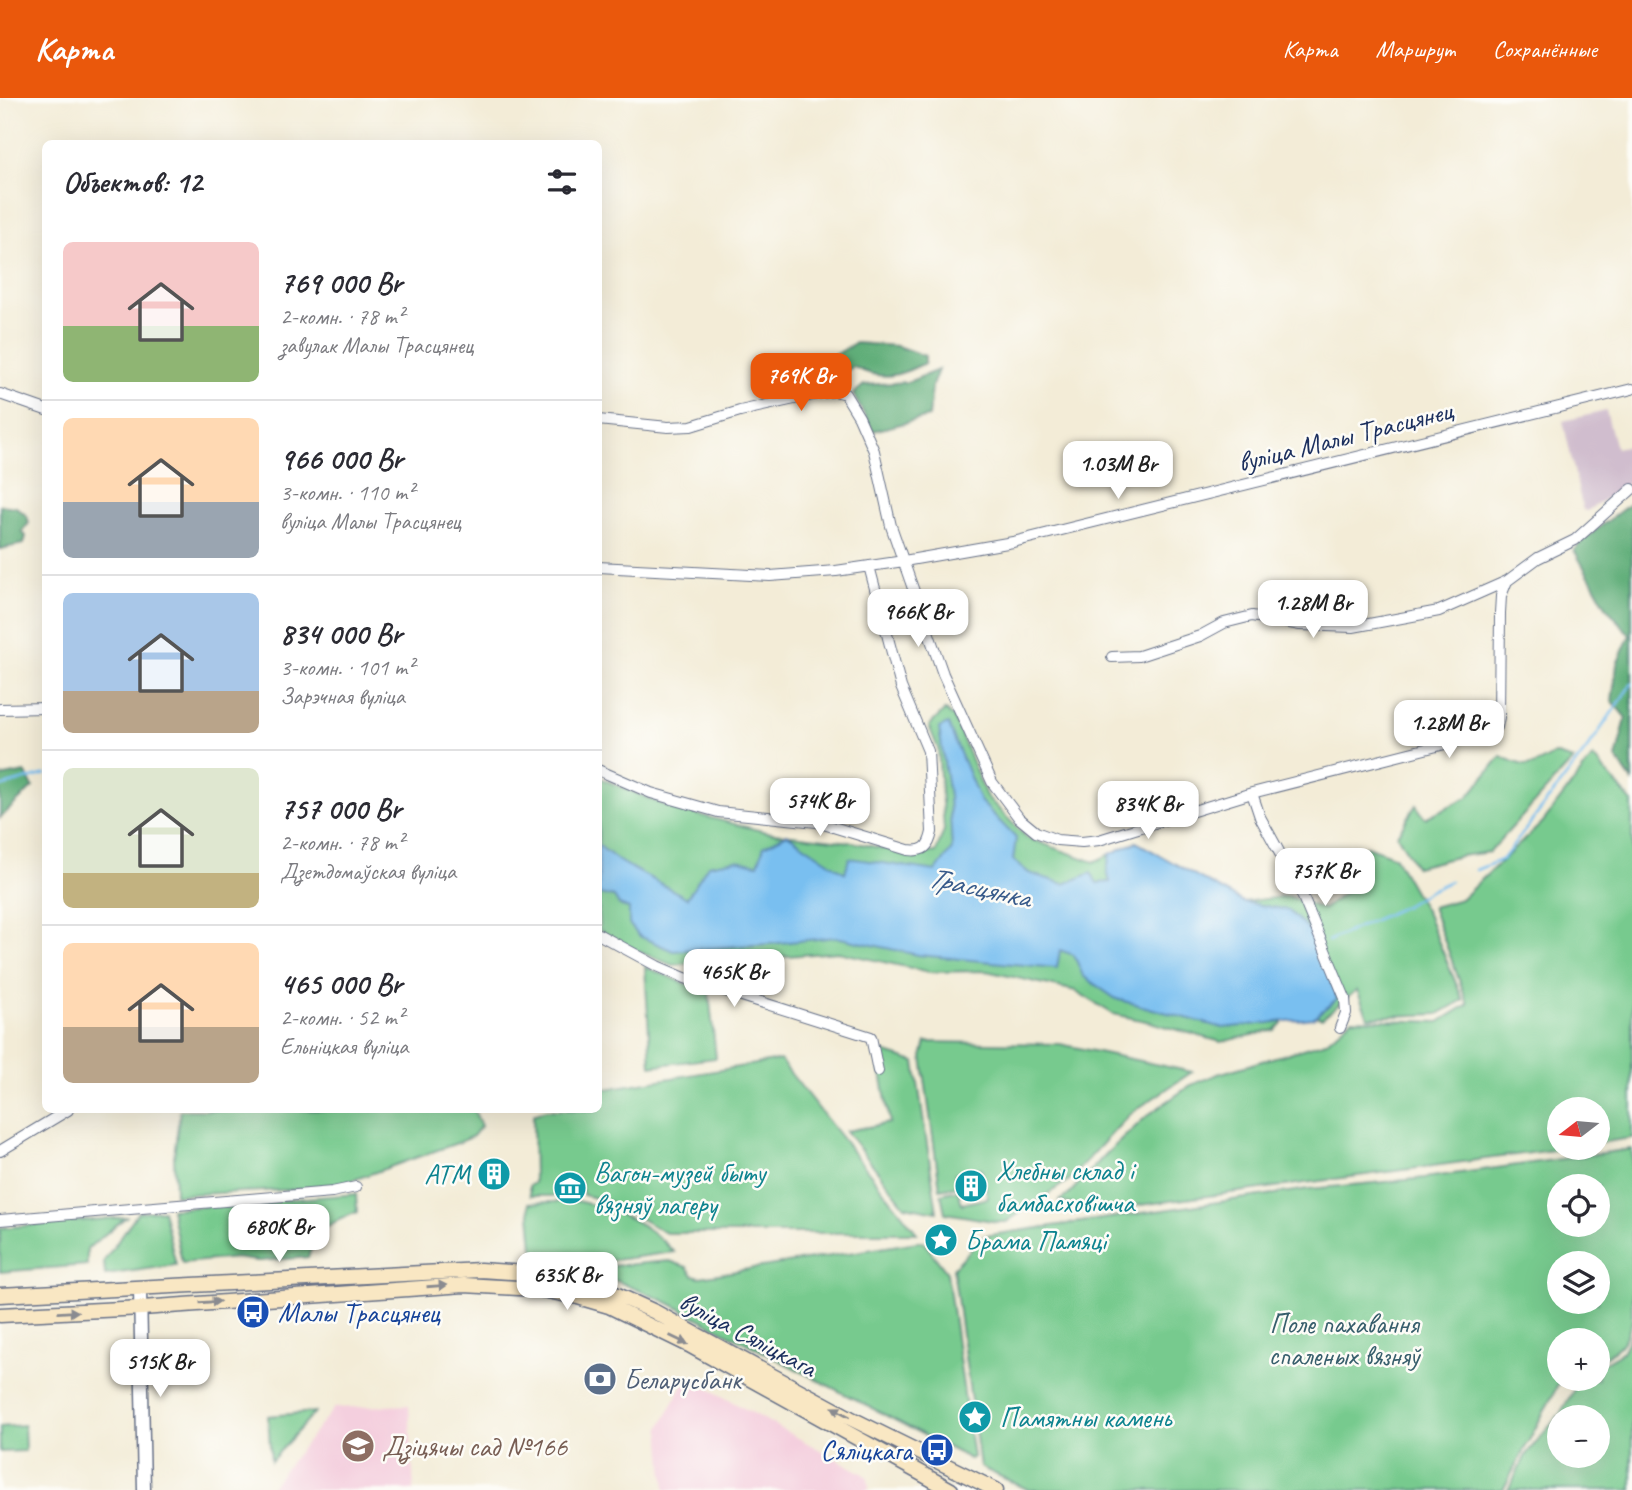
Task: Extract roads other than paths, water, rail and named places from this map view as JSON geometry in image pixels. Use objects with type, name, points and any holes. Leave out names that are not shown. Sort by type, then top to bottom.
[{"type":"main road","name":"вуліца Сяліцкага","points":[[0,1295],[480,1270],[523,1271],[551,1276],[611,1292],[655,1312],[850,1418],[991,1489]]},
{"type":"main road","name":"вуліца Сяліцкага","points":[[0,1315],[142,1308],[464,1285],[537,1289],[608,1306],[689,1345],[951,1490]]},
{"type":"street","name":"вуліца Малы Трасцянец","points":[[602,567],[745,576],[836,571],[904,561],[1039,536],[1632,389]]},
{"type":"street","points":[[602,420],[668,427],[691,426],[740,411],[822,393],[835,391],[845,394],[859,417],[874,452],[891,526],[943,674],[979,758],[1007,805],[1027,826],[1057,840],[1100,840],[1252,793],[1473,739],[1488,733],[1497,727],[1500,706],[1500,613],[1501,596],[1507,581]]},
{"type":"street","points":[[0,394],[42,409]]},
{"type":"street","points":[[1112,657],[1139,656],[1200,636],[1224,623],[1252,616],[1300,625],[1353,628],[1438,611],[1507,581],[1538,558],[1576,540],[1632,489]]},
{"type":"street","points":[[602,772],[651,793],[718,812],[817,822],[908,850],[925,849],[932,832],[928,751],[901,687],[869,566]]},
{"type":"street","points":[[0,709],[42,708]]},
{"type":"street","points":[[1252,793],[1260,817],[1300,890],[1345,998],[1346,1013],[1340,1028]]},
{"type":"street","points":[[602,936],[685,978],[872,1037],[878,1071]]},
{"type":"street","points":[[0,1151],[63,1113]]},
{"type":"street","points":[[0,1220],[332,1192],[356,1187]]},
{"type":"street","points":[[140,1289],[144,1490]]},
{"type":"water","points":[[948,724],[980,801],[1016,838],[1013,860],[1029,873],[1064,884],[1091,873],[1097,883],[1110,882],[1107,871],[1110,854],[1136,842],[1243,902],[1288,910],[1314,935],[1337,999],[1313,1018],[1223,1028],[1116,999],[1083,976],[1074,955],[1060,950],[1057,968],[918,955],[836,937],[673,951],[639,936],[629,924],[629,909],[619,905],[614,897],[602,895],[602,848],[620,862],[687,898],[708,865],[736,860],[758,864],[764,846],[787,834],[845,873],[849,858],[936,871],[952,849],[949,796],[939,728]]},
{"type":"waterway","name":"Трасцянка","points":[[1476,870],[1503,859],[1590,745],[1632,683]]},
{"type":"waterway","name":"Трасцянка","points":[[0,787],[42,775]]},
{"type":"waterway","name":"Трасцянка","points":[[1328,941],[1405,906],[1451,881]]},
{"type":"place","name":"АТМ","points":[[494,1174]]},
{"type":"place","name":"Хлебны склад і бамбасховішча","points":[[971,1186]]},
{"type":"place","name":"Вагон-музей быту вязняў лагеру","points":[[570,1188]]},
{"type":"place","name":"Брама Памяці","points":[[941,1240]]},
{"type":"place","name":"Малы Трасцянец","points":[[253,1312]]},
{"type":"place","name":"Беларусбанк","points":[[600,1379]]},
{"type":"place","name":"Памятны камень","points":[[975,1417]]},
{"type":"place","name":"Дзіцячы сад №166","points":[[358,1446]]},
{"type":"place","name":"Сяліцкага","points":[[937,1450]]},
{"type":"park label","name":"Поле пахавання спаленых вязняў","points":[[1344,1339]]}]
